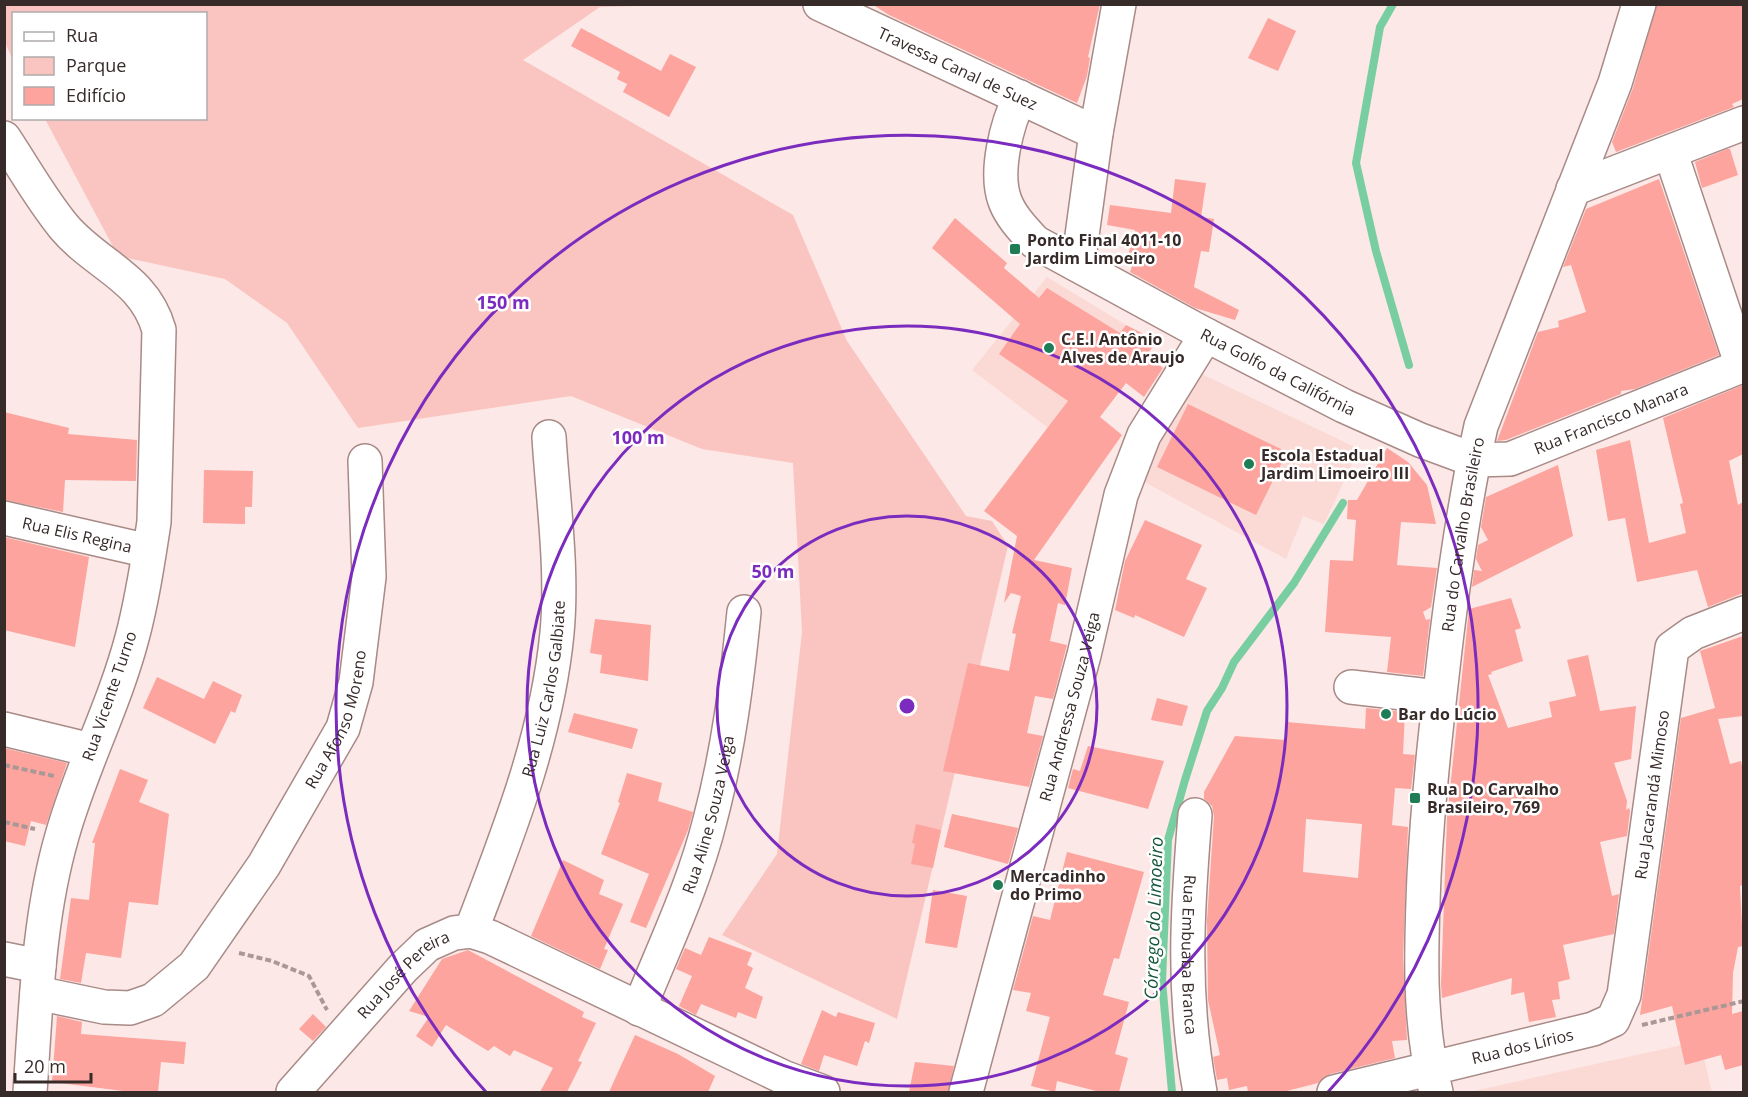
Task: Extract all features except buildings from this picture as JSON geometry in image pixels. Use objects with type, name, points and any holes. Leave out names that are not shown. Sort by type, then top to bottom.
[{"type":"street","name":"Travessa Canal de Suez","points":[[820,4],[1096,133]]},
{"type":"street","points":[[1078,266],[1096,133],[1119,4]]},
{"type":"street","name":"Rua do Carvalho Brasileiro","points":[[1432,1080],[1422,932],[1427,810],[1455,560],[1474,460],[1482,426],[1615,83],[1638,4]]},
{"type":"street","name":"Rua Golfo da Califórnia","points":[[1020,97],[1011,116],[1005,141],[1002,173],[1004,200],[1019,225],[1035,242],[1206,336],[1344,406],[1420,440],[1474,460]]},
{"type":"street","points":[[1573,189],[1671,154],[1743,123]]},
{"type":"street","name":"Rua Vicente Turno","points":[[4,138],[42,198],[64,227],[81,244],[139,291],[153,310],[159,330],[154,522],[132,638],[79,782],[51,875],[38,979],[30,1092]]},
{"type":"street","points":[[1671,154],[1743,365]]},
{"type":"street","name":"Rua Andressa Souza Veiga","points":[[966,1092],[1082,666],[1120,495],[1144,435],[1206,336]]},
{"type":"street","name":"Rua Francisco Manara","points":[[1474,460],[1510,459],[1743,365]]},
{"type":"street","name":"Rua Luiz Carlos Galbiate","points":[[471,931],[532,761],[549,692],[557,631],[557,571],[549,437]]},
{"type":"street","name":"Rua Afonso Moreno","points":[[209,946],[264,865],[343,728],[356,682],[369,577],[366,461]]},
{"type":"street","name":"Rua Elis Regina","points":[[4,518],[149,551]]},
{"type":"street","name":"Rua Aline Souza Veiga","points":[[639,1009],[680,909],[710,821],[734,712],[744,612]]},
{"type":"street","name":"Rua Jacarandá Mimoso","points":[[1612,1020],[1624,995],[1672,648],[1693,633],[1743,613]]},
{"type":"street","points":[[1351,687],[1438,697]]},
{"type":"street","points":[[4,729],[91,750]]},
{"type":"street","name":"Rua Embuaba Branca","points":[[1195,814],[1186,974],[1190,1030],[1200,1092]]},
{"type":"street","name":"Rua José Pereira","points":[[293,1092],[336,1042],[427,945],[454,933],[471,931],[490,937],[783,1077],[823,1092]]},
{"type":"street","points":[[4,959],[38,979],[104,1007],[139,1006],[153,1000],[194,966],[209,946]]},
{"type":"street","name":"Rua dos Lírios","points":[[1334,1092],[1432,1080],[1593,1029],[1612,1020]]},
{"type":"path","points":[[4,765],[79,782]]},
{"type":"path","points":[[209,946],[272,961],[309,976],[328,1011],[336,1042]]},
{"type":"path","points":[[1612,1020],[1628,1025],[1645,1025],[1743,1001]]},
{"type":"shaded area","name":"C.E.I Antônio Alves de Araujo","points":[[1047,277],[1126,325],[1048,428],[972,370]]},
{"type":"shaded area","name":"Escola Estadual Jardim Limoeiro III","points":[[1189,368],[1359,449],[1324,524],[1303,516],[1286,559],[1139,479]]},
{"type":"shaded area","points":[[1700,1041],[1712,1092],[1469,1092]]},
{"type":"green space","points":[[4,5],[679,5],[600,7],[523,60],[793,215],[847,341],[966,516],[992,521],[1008,546],[897,1019],[722,935],[777,854],[802,632],[793,463],[702,449],[571,396],[358,428],[287,323],[225,279],[118,256],[46,120],[207,120],[207,12],[12,12],[12,58],[5,43]]},
{"type":"waterway","points":[[1393,4],[1380,27],[1356,163],[1376,251],[1409,365]]},
{"type":"waterway","name":"Córrego do Limoeiro","points":[[1172,1092],[1162,981],[1168,840],[1185,780],[1207,711],[1222,688],[1234,662],[1294,583],[1343,503]]},
{"type":"place","name":"Ponto Final 4011-10 Jardim Limoeiro","points":[[1015,249]]},
{"type":"place","name":"C.E.I Antônio Alves de Araujo","points":[[1049,348]]},
{"type":"place","name":"Escola Estadual Jardim Limoeiro III","points":[[1249,464]]},
{"type":"place","name":"Bar do Lúcio","points":[[1386,714]]},
{"type":"place","name":"Rua Do Carvalho Brasileiro, 769","points":[[1415,798]]},
{"type":"place","name":"Mercadinho do Primo","points":[[998,885]]}]
